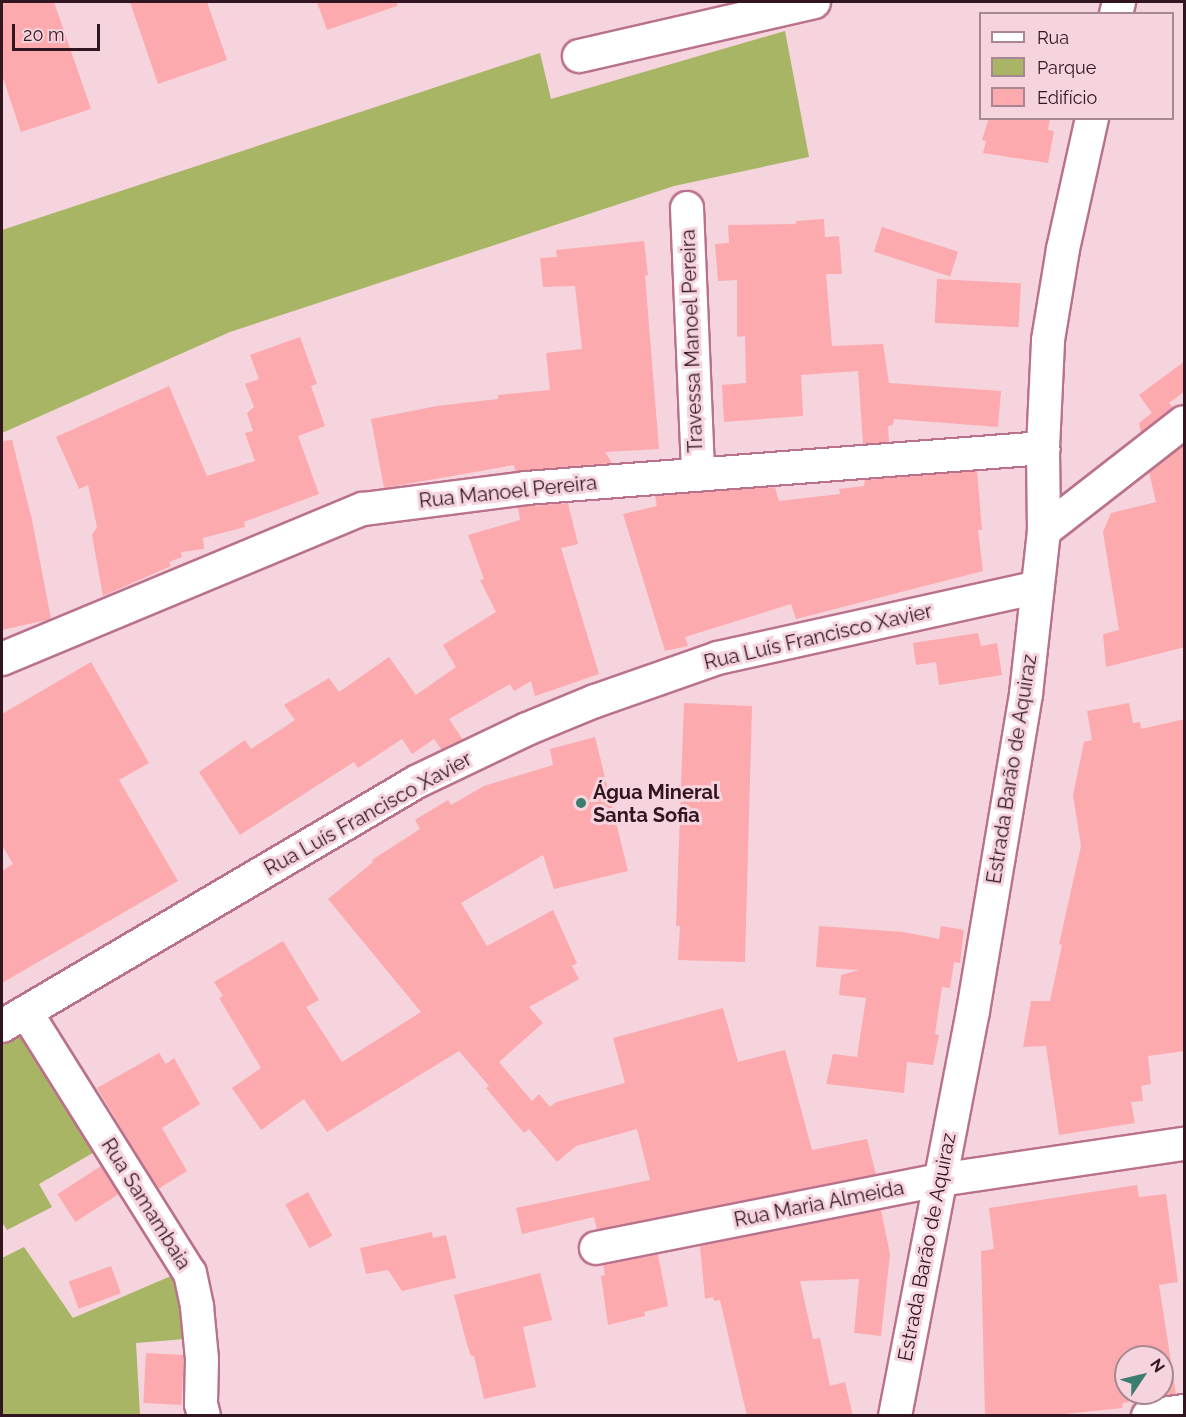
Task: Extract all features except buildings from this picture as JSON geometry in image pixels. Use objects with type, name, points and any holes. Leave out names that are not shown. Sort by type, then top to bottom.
[{"type":"street","points":[[579,56],[814,2]]},
{"type":"street","name":"Estrada Barão de Aquiraz","points":[[895,1416],[973,1011],[1026,693],[1044,531],[1043,448],[1048,340],[1063,249],[1092,120]]},
{"type":"street","name":"Travessa Manoel Pereira","points":[[687,208],[698,475]]},
{"type":"street","points":[[1044,531],[1185,422]]},
{"type":"street","name":"Rua Manoel Pereira","points":[[2,659],[363,509],[526,488],[1043,448]]},
{"type":"street","name":"Rua Luís Francisco Xavier","points":[[14,1019],[416,782],[527,729],[615,693],[718,658],[1038,587]]},
{"type":"street","name":"Rua Samambaia","points":[[14,1019],[190,1273],[198,1317],[202,1359],[201,1404],[204,1416]]},
{"type":"street","name":"Rua Maria Almeida","points":[[596,1248],[939,1180],[1185,1144]]},
{"type":"street","points":[[1148,1416],[1185,1410]]},
{"type":"green space","points":[[785,31],[809,157],[674,186],[230,332],[2,433],[2,230],[540,53],[551,99]]},
{"type":"green space","points":[[24,1022],[98,1150],[39,1184],[52,1207],[7,1230],[2,1222],[2,1035]]},
{"type":"green space","points":[[24,1247],[73,1318],[178,1273],[185,1339],[136,1343],[140,1415],[2,1415],[2,1258]]},
{"type":"place","name":"Água Mineral Santa Sofia","points":[[581,803]]}]
